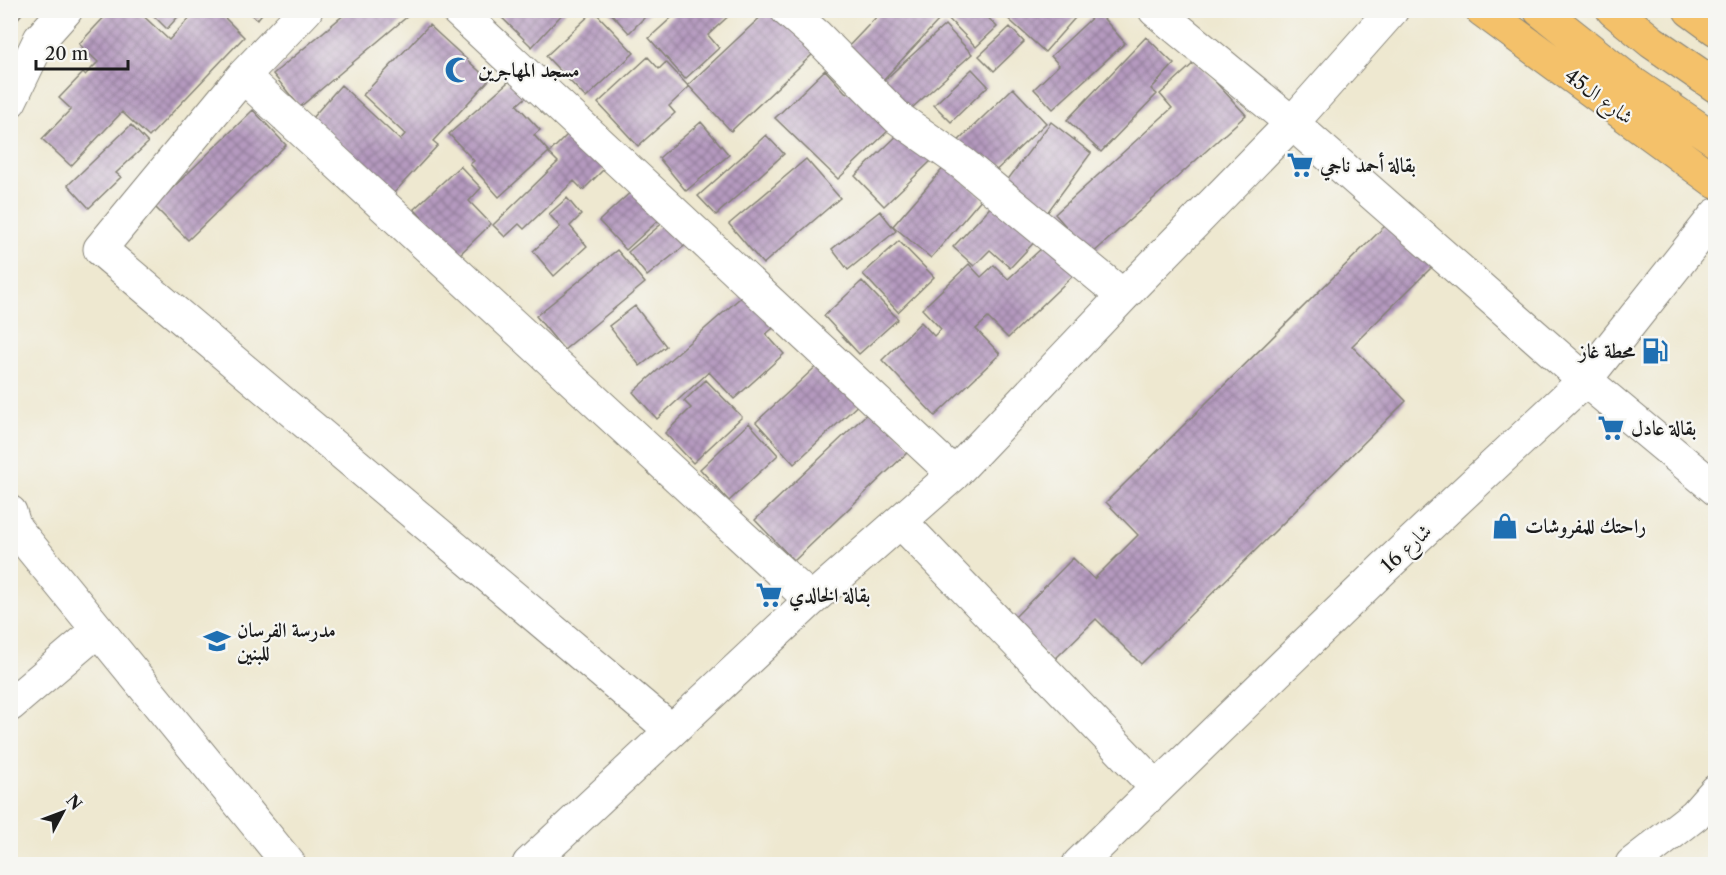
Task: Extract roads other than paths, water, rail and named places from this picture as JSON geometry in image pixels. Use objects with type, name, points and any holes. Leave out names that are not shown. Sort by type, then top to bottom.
[{"type":"main road","name":"شارع ال45","points":[[1482,10],[1716,182]]},
{"type":"main road","name":"شارع ال45","points":[[1540,10],[1632,83],[1716,140]]},
{"type":"main road","points":[[1613,10],[1652,42],[1716,86]]},
{"type":"main road","points":[[1690,10],[1716,29]]},
{"type":"street","points":[[10,101],[40,39],[66,10]]},
{"type":"street","points":[[306,10],[243,76],[100,249],[671,730]]},
{"type":"street","points":[[457,10],[954,474]]},
{"type":"street","points":[[787,10],[817,36],[898,118],[962,163],[1123,296]]},
{"type":"street","points":[[1155,10],[1292,123],[1585,380],[1716,489]]},
{"type":"street","points":[[529,864],[811,600],[954,474],[1292,123],[1392,10]]},
{"type":"street","points":[[243,76],[811,600]]},
{"type":"street","name":"شارع 16","points":[[1078,864],[1384,568],[1585,380],[1716,215]]},
{"type":"street","points":[[10,512],[15,528],[289,864]]},
{"type":"street","points":[[901,522],[1156,787]]},
{"type":"street","points":[[10,705],[97,631]]},
{"type":"street","points":[[1632,864],[1695,815],[1716,791]]},
{"type":"place","name":"مسجد المهاجرين","points":[[458,70]]},
{"type":"place","name":"بقالة أحمد ناجي","points":[[1300,165]]},
{"type":"place","name":"محطة غاز","points":[[1655,351]]},
{"type":"place","name":"بقالة عادل","points":[[1611,428]]},
{"type":"place","name":"راحتك للمفروشات","points":[[1505,526]]},
{"type":"place","name":"بقالة الخالدي","points":[[769,595]]},
{"type":"place","name":"مدرسة الفرسان للبنين","points":[[217,641]]}]
